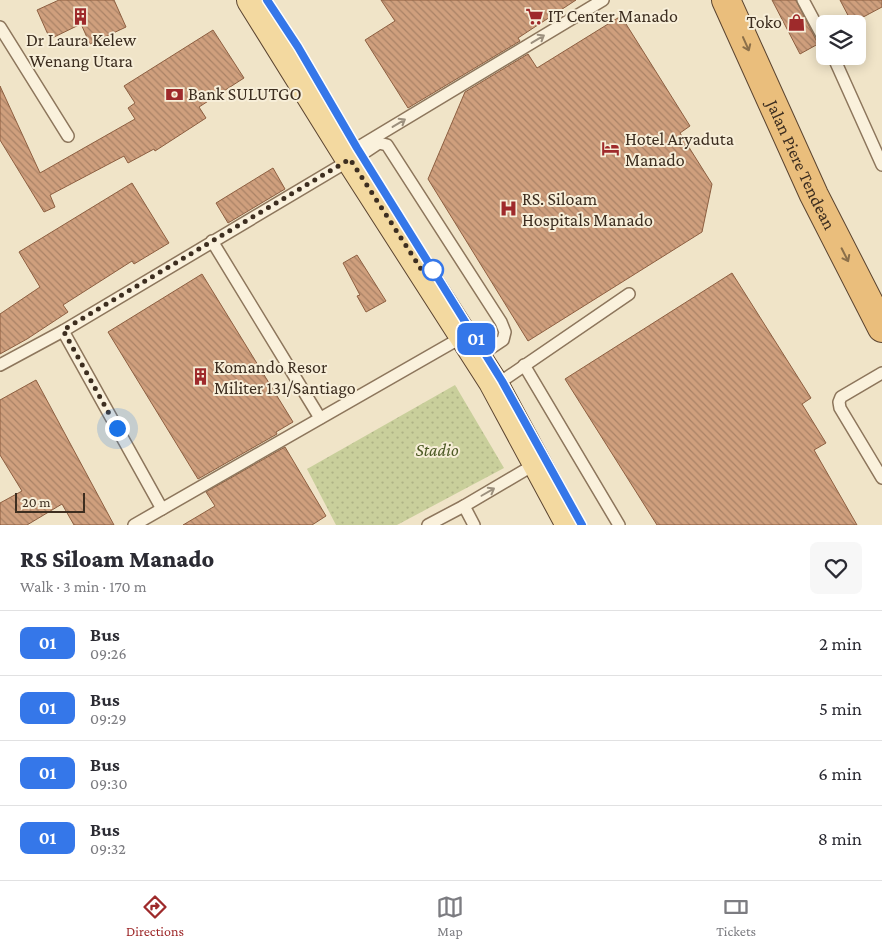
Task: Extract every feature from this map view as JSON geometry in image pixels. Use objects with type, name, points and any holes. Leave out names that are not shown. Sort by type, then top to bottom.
[{"type":"highway","name":"Jalan Piere Tendean","points":[[726,0],[814,195],[882,328]]},
{"type":"main road","points":[[251,0],[356,154],[474,344],[502,381],[582,525]]},
{"type":"main road","points":[[267,0],[298,47],[356,154]]},
{"type":"main road","points":[[474,344],[570,525]]},
{"type":"lane","points":[[0,365],[212,242],[603,0]]},
{"type":"lane","points":[[803,0],[816,24]]},
{"type":"lane","points":[[0,27],[68,136]]},
{"type":"lane","points":[[837,65],[882,165]]},
{"type":"lane","points":[[134,525],[320,418],[474,344],[503,340],[505,332],[502,322],[387,145],[379,143],[356,154]]},
{"type":"lane","points":[[212,242],[320,418]]},
{"type":"lane","points":[[502,381],[629,294]]},
{"type":"lane","points":[[63,330],[162,509]]},
{"type":"lane","points":[[524,365],[619,525]]},
{"type":"lane","points":[[882,373],[841,397],[839,402],[840,408],[882,478]]},
{"type":"lane","points":[[428,525],[537,463]]},
{"type":"lane","points":[[464,506],[474,525]]},
{"type":"green space","name":"Stadio","points":[[455,385],[504,468],[397,525],[336,525],[307,469]]},
{"type":"building","name":"Dr Laura Kelew Wenang Utara","points":[[59,0],[114,0],[126,27],[90,44],[81,24],[50,39],[37,10]]},
{"type":"building","points":[[381,0],[576,0],[518,38],[520,41],[408,108],[365,40],[395,21]]},
{"type":"building","name":"Toko","points":[[772,0],[796,0],[816,40],[816,45],[800,54]]},
{"type":"building","points":[[840,0],[882,0],[882,7],[866,16],[848,15]]},
{"type":"building","points":[[621,16],[690,126],[680,133],[712,184],[702,232],[528,341],[428,179],[465,92],[528,54],[537,68]]},
{"type":"building","points":[[213,30],[244,78],[199,107],[206,118],[155,151],[154,149],[128,163],[124,156],[50,195],[55,207],[44,212],[0,140],[0,86],[40,173],[135,119],[128,108],[135,103],[124,86]]},
{"type":"building","points":[[273,168],[285,189],[228,223],[216,203]]},
{"type":"building","points":[[132,183],[169,243],[134,264],[132,261],[63,305],[68,312],[0,354],[0,314],[40,287],[19,252]]},
{"type":"building","points":[[357,255],[386,301],[366,312],[357,296],[360,295],[343,263]]},
{"type":"building","points":[[732,273],[811,398],[802,404],[826,443],[814,450],[857,525],[657,525],[565,379]]},
{"type":"building","name":"Komando Resor Militer 131/Santiago","points":[[202,274],[293,422],[276,432],[277,434],[198,479],[108,332]]},
{"type":"building","points":[[36,380],[114,525],[74,525],[62,504],[27,525],[0,525],[0,503],[22,491],[0,455],[0,400]]},
{"type":"building","points":[[285,447],[326,516],[312,525],[183,525],[215,506],[206,492]]},
{"type":"bus line","name":"01","points":[[267,0],[298,47],[357,148],[502,381],[582,525]]},
{"type":"place","name":"IT Center Manado","points":[[534,16]]},
{"type":"place","name":"Dr Laura Kelew Wenang Utara","points":[[81,17]]},
{"type":"place","name":"Toko","points":[[796,22]]},
{"type":"place","name":"Bank SULUTGO","points":[[174,94]]},
{"type":"place","name":"Hotel Aryaduta Manado","points":[[611,149]]},
{"type":"place","name":"RS. Siloam Hospitals Manado","points":[[508,209]]},
{"type":"place","name":"Komando Resor Militer 131/Santiago","points":[[200,377]]},
{"type":"route","points":[[117,428],[63,330],[350,159],[423,272],[433,270]]}]
